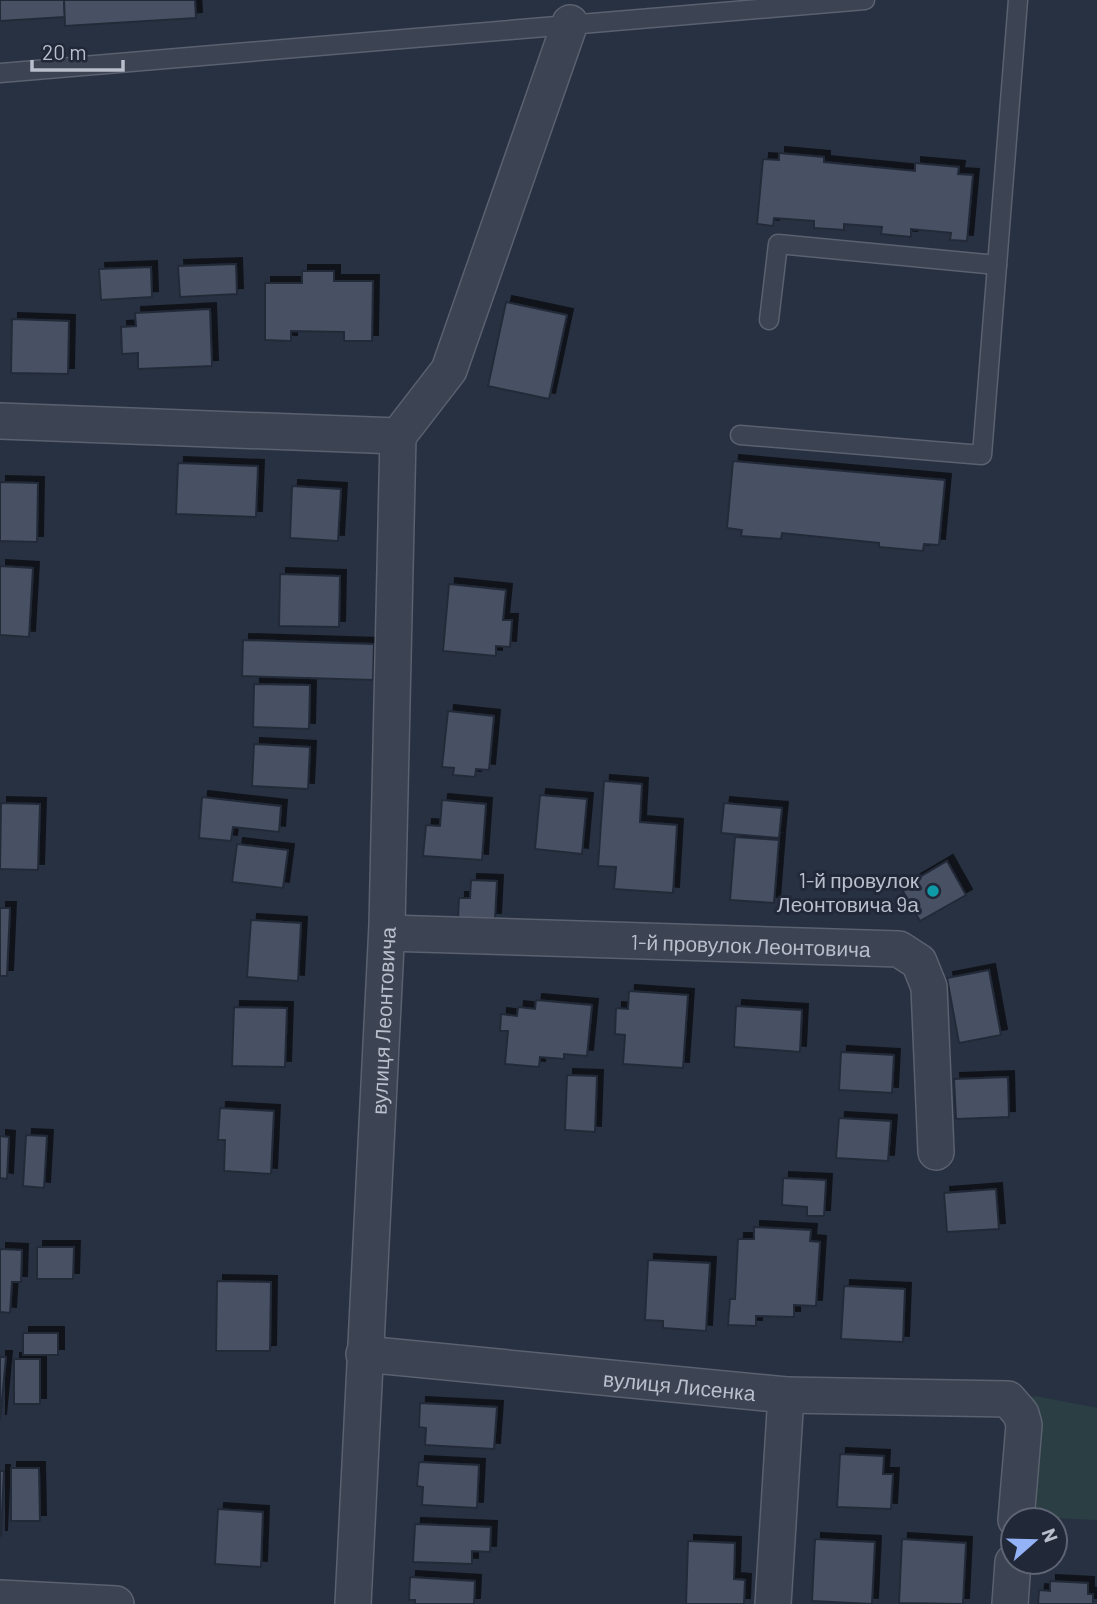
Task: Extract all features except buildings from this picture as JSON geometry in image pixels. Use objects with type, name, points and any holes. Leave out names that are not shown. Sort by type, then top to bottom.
[{"type":"street","points":[[0,421],[398,436],[449,370],[570,23]]},
{"type":"street","name":"вулиця Леонтовича","points":[[353,1604],[387,933],[398,436]]},
{"type":"street","name":"1-й провулок Леонтовича","points":[[387,933],[899,949],[919,962],[929,987],[936,1152]]},
{"type":"street","name":"вулиця Лисенка","points":[[364,1354],[786,1395],[774,1604]]},
{"type":"street","points":[[786,1395],[1009,1399],[1021,1414],[1024,1425],[1018,1506]]},
{"type":"street","points":[[1010,1604],[1012,1576]]},
{"type":"street","points":[[0,1598],[116,1604]]},
{"type":"lane","points":[[0,73],[865,0]]},
{"type":"lane","points":[[740,435],[982,455],[1018,0]]},
{"type":"lane","points":[[769,320],[778,244],[997,265]]},
{"type":"green space","points":[[1031,1397],[1097,1408],[1097,1520],[1069,1519],[1069,1506],[1030,1506],[1035,1421]]},
{"type":"place","name":"1-й провулок Леонтовича 9а","points":[[933,891]]}]
